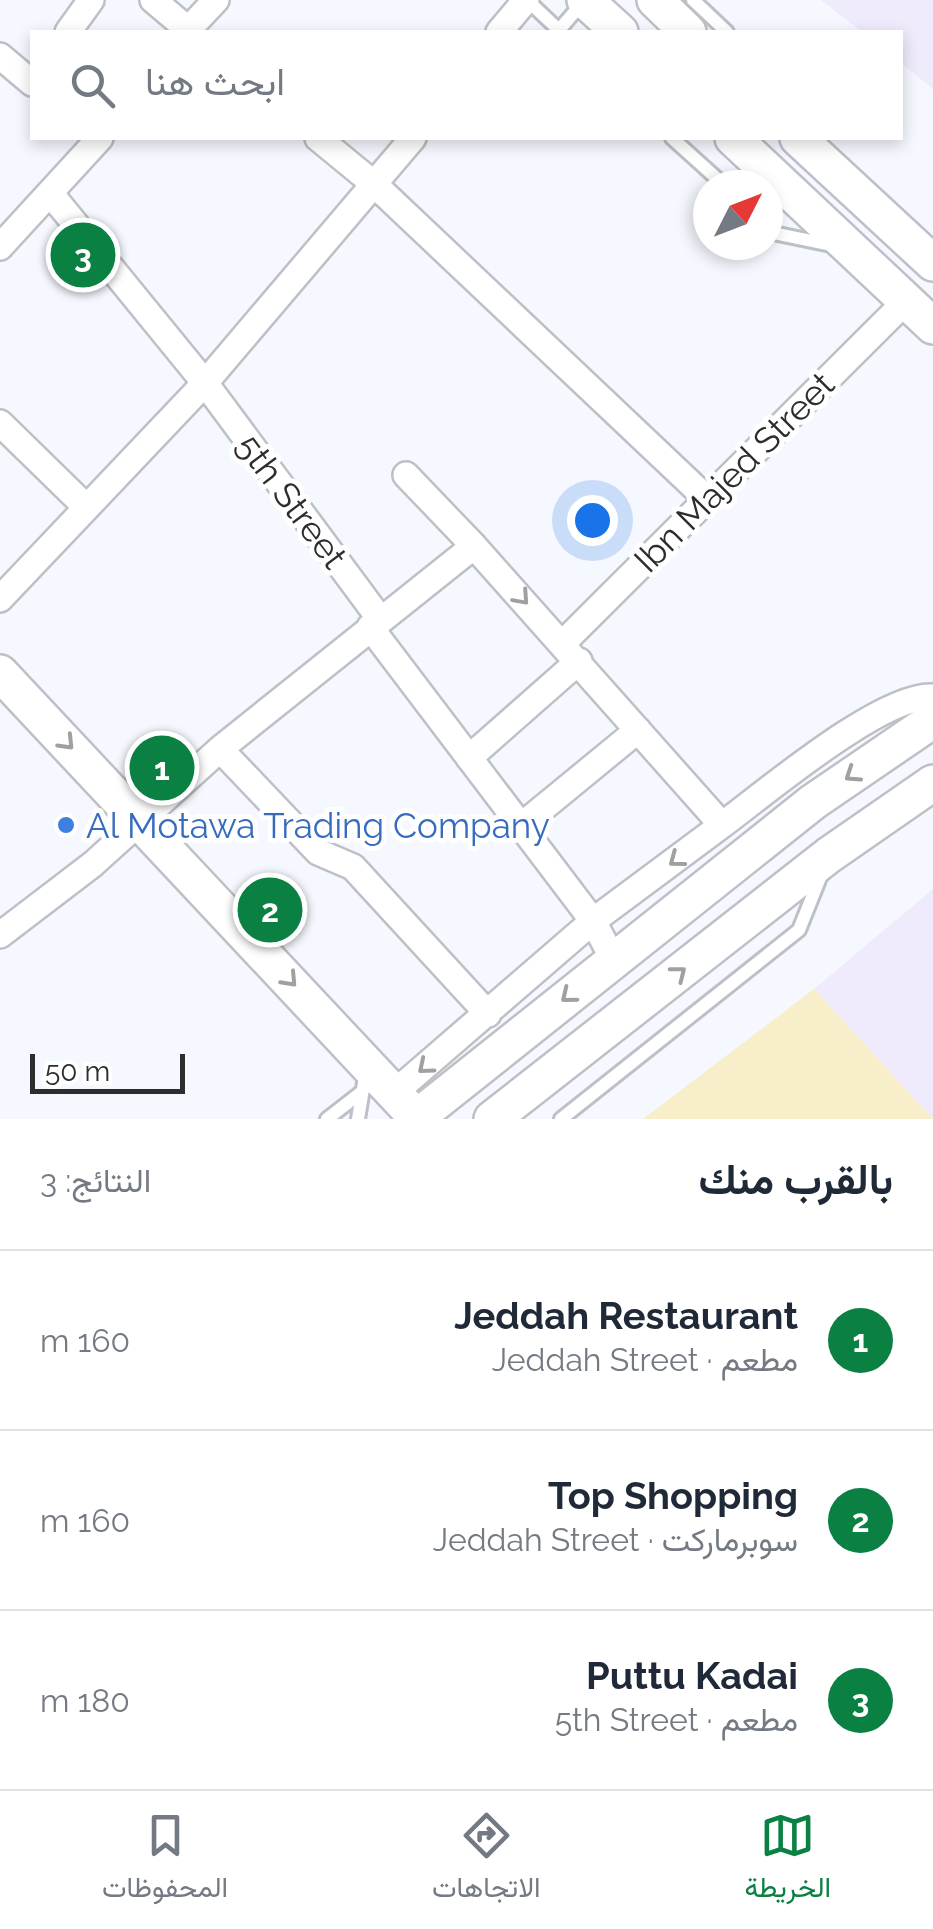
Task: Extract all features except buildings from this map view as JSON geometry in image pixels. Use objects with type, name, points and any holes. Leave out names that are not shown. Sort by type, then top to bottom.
[{"type":"main road","points":[[585,0],[618,30]]},
{"type":"main road","points":[[655,0],[686,30]]},
{"type":"main road","points":[[736,140],[855,250],[919,293],[933,326]]},
{"type":"main road","points":[[800,140],[933,263]]},
{"type":"main road","points":[[0,673],[141,820],[396,1101],[614,959],[813,802],[933,720]]},
{"type":"main road","points":[[492,1119],[829,855],[933,783]]},
{"type":"street","points":[[69,30],[91,0]]},
{"type":"street","points":[[153,0],[186,30]]},
{"type":"street","points":[[190,30],[216,0]]},
{"type":"street","points":[[501,30],[527,0]]},
{"type":"street","points":[[0,56],[30,80]]},
{"type":"street","points":[[0,247],[97,140]]},
{"type":"street","points":[[320,140],[374,184],[707,499]]},
{"type":"street","points":[[0,599],[204,383],[411,140]]},
{"type":"street","name":"5th Street","points":[[50,193],[204,383],[469,758],[594,921],[614,959]]},
{"type":"street","name":"Ibn Majed Street","points":[[469,758],[571,652],[707,499],[919,293]]},
{"type":"street","points":[[0,423],[85,506]]},
{"type":"street","points":[[406,475],[571,652],[722,825]]},
{"type":"street","points":[[0,935],[141,820],[220,749],[474,546]]},
{"type":"street","points":[[396,1101],[594,921],[839,738],[897,704],[933,697]]},
{"type":"street","points":[[521,826],[638,730]]},
{"type":"street","points":[[220,749],[318,852],[353,867],[488,1014]]},
{"type":"lane","points":[[527,0],[559,30]]},
{"type":"lane","points":[[561,30],[585,0]]},
{"type":"lane","points":[[693,0],[725,30]]},
{"type":"lane","points":[[674,140],[707,170]]},
{"type":"lane","points":[[783,235],[855,250]]},
{"type":"lane","points":[[722,825],[746,854]]},
{"type":"lane","points":[[562,1119],[800,930],[829,855]]},
{"type":"lane","points":[[328,1119],[396,1101]]},
{"type":"lane","points":[[358,1119],[396,1101]]},
{"type":"shaded area","points":[[821,0],[933,0],[933,89],[903,65],[903,30],[859,30]]},
{"type":"shaded area","points":[[933,889],[933,1119],[814,989]]},
{"type":"sand","points":[[814,989],[933,1119],[643,1119]]},
{"type":"place","name":"Puttu Kadai","points":[[83,255]]},
{"type":"place","name":"Jeddah Restaurant","points":[[162,768]]},
{"type":"place","name":"Al Motawa Trading Company","points":[[66,825]]},
{"type":"place","name":"Top Shopping","points":[[270,910]]}]
